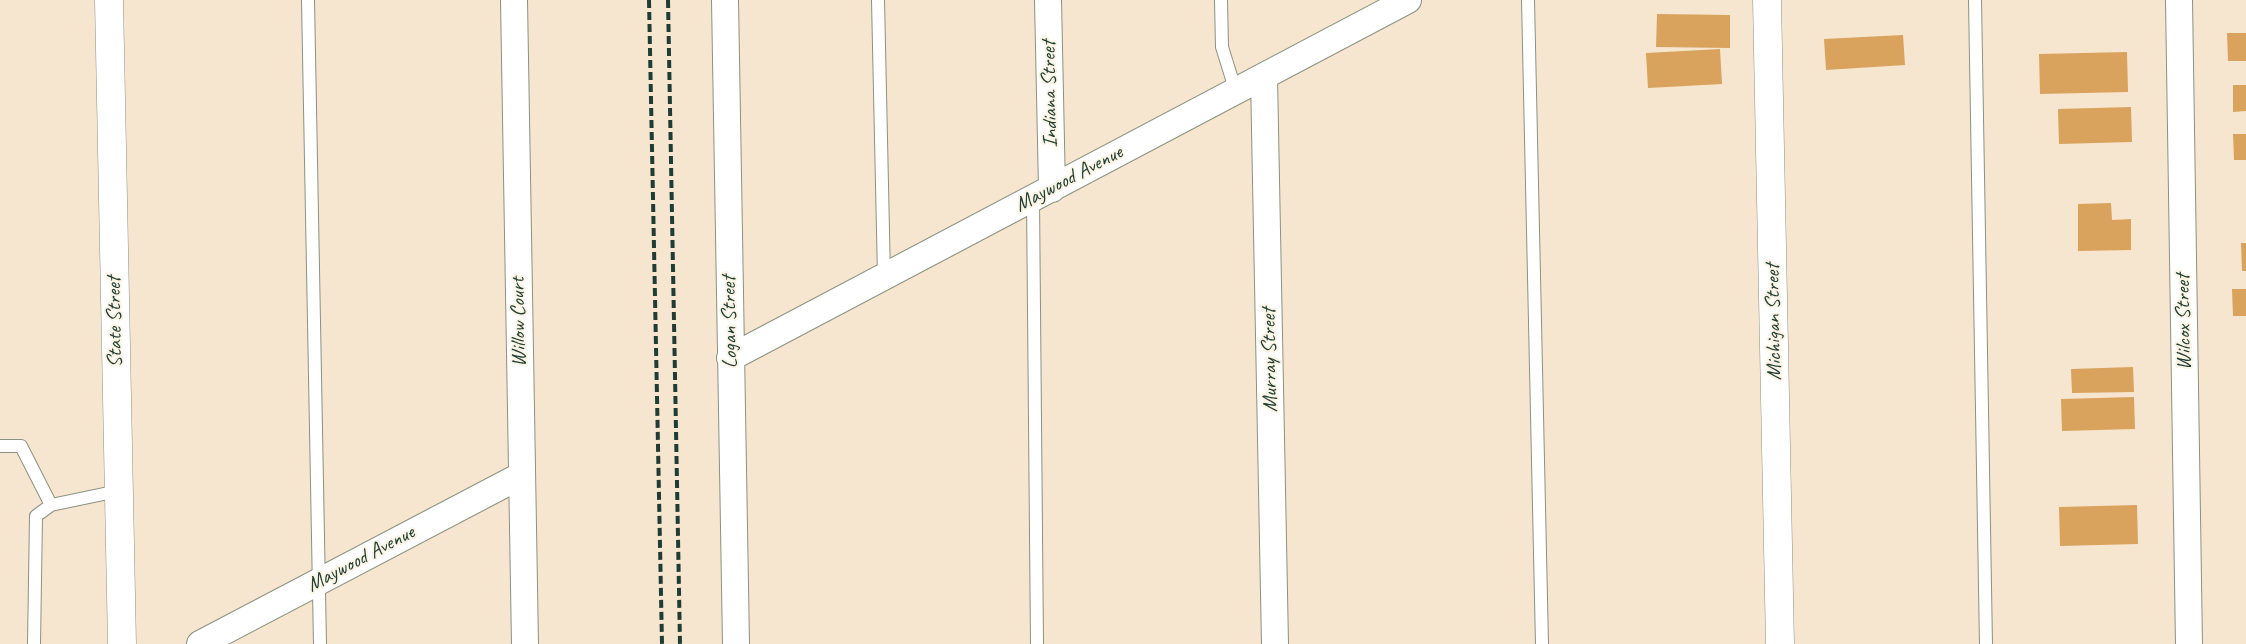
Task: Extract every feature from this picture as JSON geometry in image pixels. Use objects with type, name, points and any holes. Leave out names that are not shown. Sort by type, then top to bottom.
[{"type":"street","name":"State Street","points":[[109,0],[122,644]]},
{"type":"street","name":"Willow Court","points":[[514,0],[525,644]]},
{"type":"street","name":"Logan Street","points":[[725,0],[736,644]]},
{"type":"street","name":"Indiana Street","points":[[1042,193],[1048,0]]},
{"type":"street","name":"Michigan Street","points":[[1767,0],[1780,644]]},
{"type":"street","name":"Wilcox Street","points":[[2179,0],[2189,644]]},
{"type":"street","name":"Maywood Avenue","points":[[730,358],[1236,92],[1402,2]]},
{"type":"street","name":"Murray Street","points":[[1264,77],[1275,644]]},
{"type":"street","name":"Maywood Avenue","points":[[200,644],[522,475]]},
{"type":"lane","points":[[308,0],[320,644]]},
{"type":"lane","points":[[878,0],[884,277]]},
{"type":"lane","points":[[1221,0],[1222,47],[1236,92]]},
{"type":"lane","points":[[1528,0],[1542,644]]},
{"type":"lane","points":[[1975,0],[1986,644]]},
{"type":"lane","points":[[1037,644],[1042,193]]},
{"type":"lane","points":[[0,446],[21,446],[51,505]]},
{"type":"lane","points":[[34,644],[36,516],[51,505],[118,491]]},
{"type":"building","points":[[1657,14],[1730,15],[1730,48],[1656,47]]},
{"type":"building","points":[[2227,33],[2246,33],[2246,61],[2228,61]]},
{"type":"building","points":[[1903,35],[1905,65],[1826,70],[1824,39]]},
{"type":"building","points":[[1720,49],[1722,84],[1648,88],[1646,53]]},
{"type":"building","points":[[2127,52],[2128,92],[2040,94],[2039,54]]},
{"type":"building","points":[[2233,85],[2246,85],[2246,111],[2233,112]]},
{"type":"building","points":[[2131,107],[2132,142],[2059,144],[2058,109]]},
{"type":"building","points":[[2233,134],[2246,134],[2246,160],[2234,160]]},
{"type":"building","points":[[2111,203],[2112,220],[2131,219],[2131,250],[2078,251],[2078,204]]},
{"type":"building","points":[[2241,243],[2246,243],[2246,271],[2242,271]]},
{"type":"building","points":[[2232,289],[2246,289],[2246,316],[2233,316]]},
{"type":"building","points":[[2133,367],[2134,392],[2072,393],[2071,369]]},
{"type":"building","points":[[2134,397],[2135,429],[2062,431],[2061,399]]},
{"type":"building","points":[[2137,505],[2138,544],[2060,546],[2059,507]]},
{"type":"railway","points":[[649,0],[662,644]]},
{"type":"railway","points":[[668,0],[680,644]]}]
